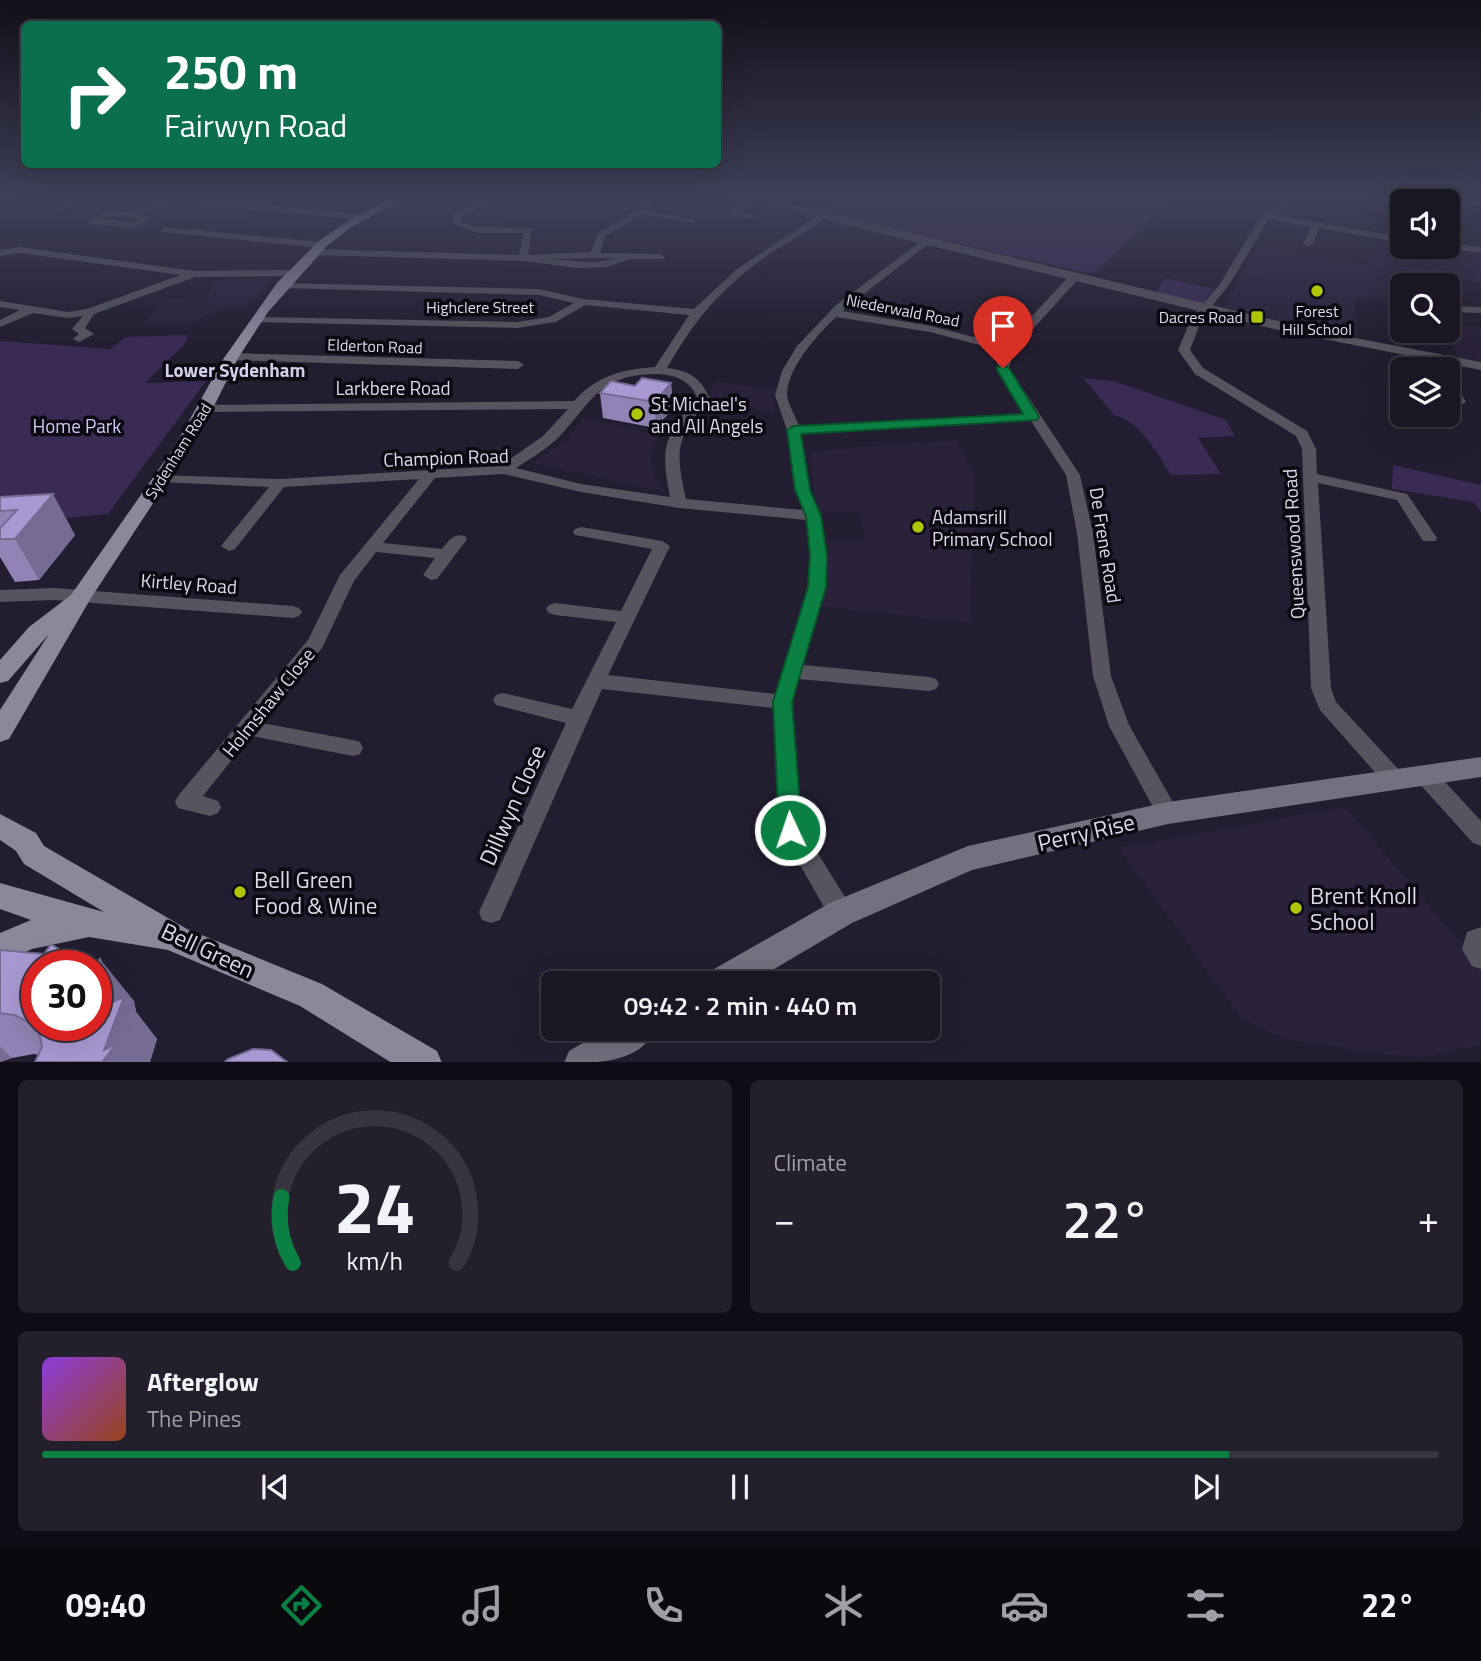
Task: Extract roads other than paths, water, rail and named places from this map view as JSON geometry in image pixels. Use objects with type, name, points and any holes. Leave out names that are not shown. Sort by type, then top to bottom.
[{"type":"main road","name":"Sydenham Road","points":[[0,732],[65,628],[81,596],[207,408],[231,357],[283,285],[316,249]]},
{"type":"main road","name":"Sydenham Road","points":[[0,676],[37,632],[81,596]]},
{"type":"main road","name":"Perry Rise","points":[[741,971],[841,913],[968,858],[1168,813],[1481,767]]},
{"type":"main road","name":"Bell Green","points":[[0,826],[26,842],[34,855],[176,939],[311,995],[425,1062]]},
{"type":"main road","points":[[0,896],[37,911],[88,925],[176,939]]},
{"type":"main road","points":[[0,948],[30,935],[88,925]]},
{"type":"main road","points":[[581,1062],[618,1041]]},
{"type":"street","points":[[329,249],[524,258],[602,265],[619,263],[628,256]]},
{"type":"street","points":[[524,258],[526,249]]},
{"type":"street","points":[[595,254],[597,249]]},
{"type":"street","points":[[659,371],[697,312],[769,249]]},
{"type":"street","points":[[841,913],[790,830],[783,702],[817,587],[818,555],[813,516],[802,490],[794,430],[781,396],[783,383],[813,337],[834,313],[918,249]]},
{"type":"street","points":[[961,249],[1409,357]]},
{"type":"street","points":[[1208,308],[1245,249]]},
{"type":"street","points":[[0,253],[20,250],[194,274],[293,274]]},
{"type":"street","points":[[524,258],[595,254],[660,257]]},
{"type":"street","points":[[0,304],[68,315],[89,312],[194,274]]},
{"type":"street","points":[[1008,349],[1076,275]]},
{"type":"street","points":[[283,285],[539,292],[583,302],[697,312]]},
{"type":"street","name":"Highclere Street","points":[[258,320],[517,325],[552,320],[583,302]]},
{"type":"street","name":"Queenswood Road","points":[[1208,308],[1197,317],[1184,350],[1188,359],[1209,379],[1302,434],[1310,449],[1321,688],[1326,705],[1395,780]]},
{"type":"street","points":[[0,324],[32,309]]},
{"type":"street","points":[[1460,309],[1481,310]]},
{"type":"street","points":[[79,340],[88,334],[78,329],[89,317],[89,312]]},
{"type":"street","name":"Niederwald Road","points":[[834,313],[931,329],[1008,349]]},
{"type":"street","name":"De Frene Road","points":[[1008,349],[1003,368],[1032,417],[1073,475],[1085,533],[1102,676],[1119,726],[1168,813]]},
{"type":"street","name":"Elderton Road","points":[[231,357],[518,365]]},
{"type":"street","points":[[1460,365],[1481,366]]},
{"type":"street","points":[[504,470],[548,439],[598,384],[621,375],[659,371],[693,379],[701,387],[702,397],[670,441],[668,455],[679,503]]},
{"type":"street","name":"Larkbere Road","points":[[207,408],[580,405]]},
{"type":"street","points":[[794,430],[1032,417]]},
{"type":"street","name":"Champion Road","points":[[162,478],[279,483],[504,470],[581,488],[679,503],[813,516]]},
{"type":"street","name":"Holmshaw Close","points":[[210,807],[186,802],[316,643],[346,579],[430,475]]},
{"type":"street","points":[[1311,477],[1402,497],[1429,538]]},
{"type":"street","points":[[229,546],[279,483]]},
{"type":"street","name":"Dillwyn Close","points":[[491,912],[578,718],[662,546],[581,532]]},
{"type":"street","points":[[431,575],[459,538]]},
{"type":"street","points":[[372,547],[446,554]]},
{"type":"street","name":"Kirtley Road","points":[[0,596],[81,596],[293,612]]},
{"type":"street","points":[[555,610],[628,618]]},
{"type":"street","points":[[791,671],[929,684]]},
{"type":"street","points":[[597,681],[783,702]]},
{"type":"street","points":[[503,700],[578,718]]},
{"type":"street","points":[[248,728],[353,748]]},
{"type":"street","points":[[1426,776],[1481,836]]},
{"type":"street","points":[[1481,939],[1476,940],[1475,949],[1481,957]]},
{"type":"place","name":"Forest Hill School","points":[[1317,291]]},
{"type":"place","name":"Dacres Road","points":[[1257,317]]},
{"type":"place","name":"St Michael's and All Angels","points":[[637,414]]},
{"type":"place","name":"Adamsrill Primary School","points":[[918,527]]},
{"type":"place","name":"Bell Green Food & Wine","points":[[240,892]]},
{"type":"place","name":"Brent Knoll School","points":[[1296,908]]},
{"type":"district","name":"Lower Sydenham","points":[[235,369]]},
{"type":"park label","name":"Home Park","points":[[77,425]]}]
